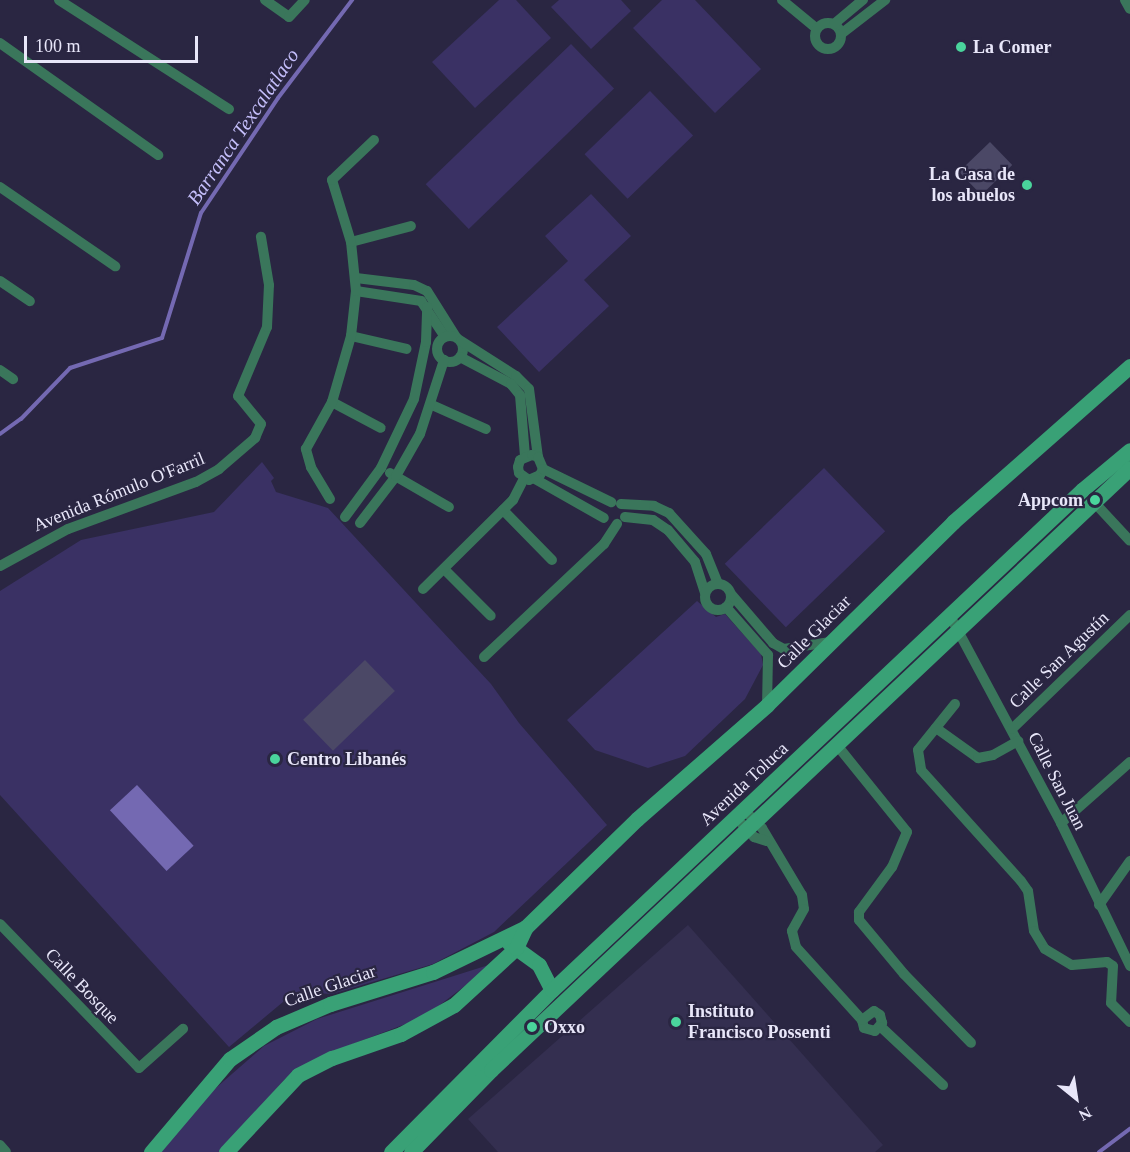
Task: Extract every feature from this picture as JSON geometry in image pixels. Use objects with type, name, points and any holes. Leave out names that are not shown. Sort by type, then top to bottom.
[{"type":"street","points":[[58,0],[229,108]]},
{"type":"street","points":[[265,0],[289,17],[305,0]]},
{"type":"street","points":[[782,0],[817,29]]},
{"type":"street","points":[[863,0],[834,24],[823,24],[817,29],[816,41],[825,49],[836,47],[841,34],[885,0]]},
{"type":"street","points":[[1125,0],[1130,9]]},
{"type":"street","points":[[834,24],[841,34]]},
{"type":"street","points":[[0,43],[158,155]]},
{"type":"street","points":[[330,499],[310,467],[306,449],[332,402],[351,336],[356,291],[351,242],[332,180],[374,140]]},
{"type":"street","points":[[0,187],[115,266]]},
{"type":"street","points":[[351,242],[411,226]]},
{"type":"street","name":"Avenida Rómulo O'Farril","points":[[0,566],[42,540],[196,482],[219,469],[261,430],[256,415],[238,396],[267,327],[269,285],[261,237]]},
{"type":"street","points":[[356,278],[414,285],[427,291],[454,338],[460,357]]},
{"type":"street","points":[[0,281],[30,301]]},
{"type":"street","points":[[356,291],[410,297],[427,307],[454,338],[516,376],[529,389],[538,457],[543,469],[616,503],[654,506],[669,513],[706,554],[718,584],[731,594],[773,643],[784,649],[831,642]]},
{"type":"street","points":[[345,517],[381,468],[414,399],[426,342],[427,307]]},
{"type":"street","points":[[351,336],[407,349]]},
{"type":"street","points":[[360,523],[396,476],[432,405],[444,360],[438,351],[454,338]]},
{"type":"street","points":[[444,360],[460,357],[510,384],[520,395],[525,456],[518,467],[529,479],[604,518],[653,520],[668,530],[695,562],[705,592],[705,599],[714,609],[726,607]]},
{"type":"street","name":"Calle Glaciar","points":[[151,1152],[230,1059],[276,1027],[330,1004],[433,972],[526,927],[638,819],[768,705],[953,522],[1130,366]]},
{"type":"street","points":[[0,370],[13,379]]},
{"type":"street","points":[[332,402],[381,428]]},
{"type":"street","points":[[432,405],[486,429]]},
{"type":"street","name":"Avenida Toluca","points":[[411,1152],[950,614],[1130,450]]},
{"type":"street","points":[[525,456],[538,457]]},
{"type":"street","points":[[381,468],[449,507]]},
{"type":"street","name":"Avenida Toluca","points":[[391,1152],[552,990],[745,819],[836,744],[1130,468]]},
{"type":"street","points":[[423,589],[503,510],[529,479],[543,469]]},
{"type":"street","points":[[1093,501],[1130,540]]},
{"type":"street","points":[[604,518],[603,508],[616,503]]},
{"type":"street","points":[[616,503],[621,520]]},
{"type":"street","points":[[503,510],[552,560]]},
{"type":"street","points":[[484,657],[604,544],[621,520]]},
{"type":"street","points":[[444,569],[491,616]]},
{"type":"street","points":[[705,592],[718,584]]},
{"type":"street","points":[[726,607],[731,594]]},
{"type":"street","points":[[726,607],[768,654],[768,705]]},
{"type":"street","name":"Calle San Juan","points":[[950,614],[1061,823],[1130,966]]},
{"type":"street","name":"Calle San Agustín","points":[[1012,729],[1130,615]]},
{"type":"street","points":[[955,704],[918,750],[921,770],[1021,880],[1028,891],[1034,931],[1045,949],[1072,965],[1107,962],[1113,966],[1112,1003],[1130,1022]]},
{"type":"street","points":[[936,728],[978,758],[993,755],[1018,741]]},
{"type":"street","points":[[836,744],[907,832],[892,867],[859,912],[859,920],[904,974],[970,1042]]},
{"type":"street","points":[[1061,823],[1130,762]]},
{"type":"street","points":[[745,819],[766,840],[805,902],[792,931],[796,947],[862,1020],[867,1030],[874,1031],[881,1027],[943,1085]]},
{"type":"street","points":[[1099,905],[1130,861]]},
{"type":"street","name":"Calle Bosque","points":[[0,924],[137,1066],[142,1067],[183,1029]]},
{"type":"street","name":"Calle Glaciar","points":[[226,1152],[298,1075],[332,1058],[424,1023],[454,1005],[516,948],[526,927]]},
{"type":"street","points":[[503,939],[539,965],[552,990]]},
{"type":"street","points":[[0,1145],[6,1152]]},
{"type":"shaded area","points":[[499,0],[516,0],[551,38],[475,108],[432,62]]},
{"type":"shaded area","points":[[559,0],[621,0],[631,11],[591,49],[551,7]]},
{"type":"shaded area","points":[[662,0],[695,0],[761,69],[715,113],[633,28]]},
{"type":"shaded area","points":[[571,44],[614,89],[469,229],[426,184]]},
{"type":"shaded area","points":[[650,91],[693,136],[628,199],[585,154]]},
{"type":"shaded area","points":[[591,194],[631,236],[584,280],[609,306],[539,372],[497,327],[568,261],[545,236]]},
{"type":"shaded area","name":"Centro Libanés","points":[[262,462],[274,478],[271,481],[276,492],[328,508],[491,684],[519,723],[607,825],[494,932],[433,964],[332,994],[295,992],[229,1047],[0,795],[0,591],[81,540],[214,512]]},
{"type":"shaded area","points":[[824,468],[885,531],[786,627],[725,564]]},
{"type":"shaded area","points":[[697,601],[716,617],[725,614],[761,654],[763,665],[745,699],[685,756],[648,768],[595,750],[567,720]]},
{"type":"shaded area","points":[[137,785],[194,846],[167,871],[110,810]]},
{"type":"shaded area","name":"Instituto Francisco Possenti","points":[[688,925],[883,1145],[875,1152],[498,1152],[468,1119]]},
{"type":"shaded area","points":[[495,963],[424,1017],[350,1045],[286,1078],[219,1152],[161,1152],[209,1094],[264,1046],[317,1019]]},
{"type":"building","points":[[990,142],[1012,165],[981,195],[959,172]]},
{"type":"building","points":[[365,660],[395,691],[333,751],[303,720]]},
{"type":"waterway","name":"Barranca Texcalatlaco","points":[[0,434],[21,419],[70,368],[162,338],[201,213],[278,98],[352,0]]},
{"type":"waterway","points":[[1099,1152],[1130,1129]]},
{"type":"place","name":"La Comer","points":[[961,47]]},
{"type":"place","name":"La Casa de los abuelos","points":[[1027,185]]},
{"type":"place","name":"Appcom","points":[[1095,500]]},
{"type":"place","name":"Centro Libanés","points":[[275,759]]},
{"type":"place","name":"Instituto Francisco Possenti","points":[[676,1022]]},
{"type":"place","name":"Oxxo","points":[[532,1027]]}]
